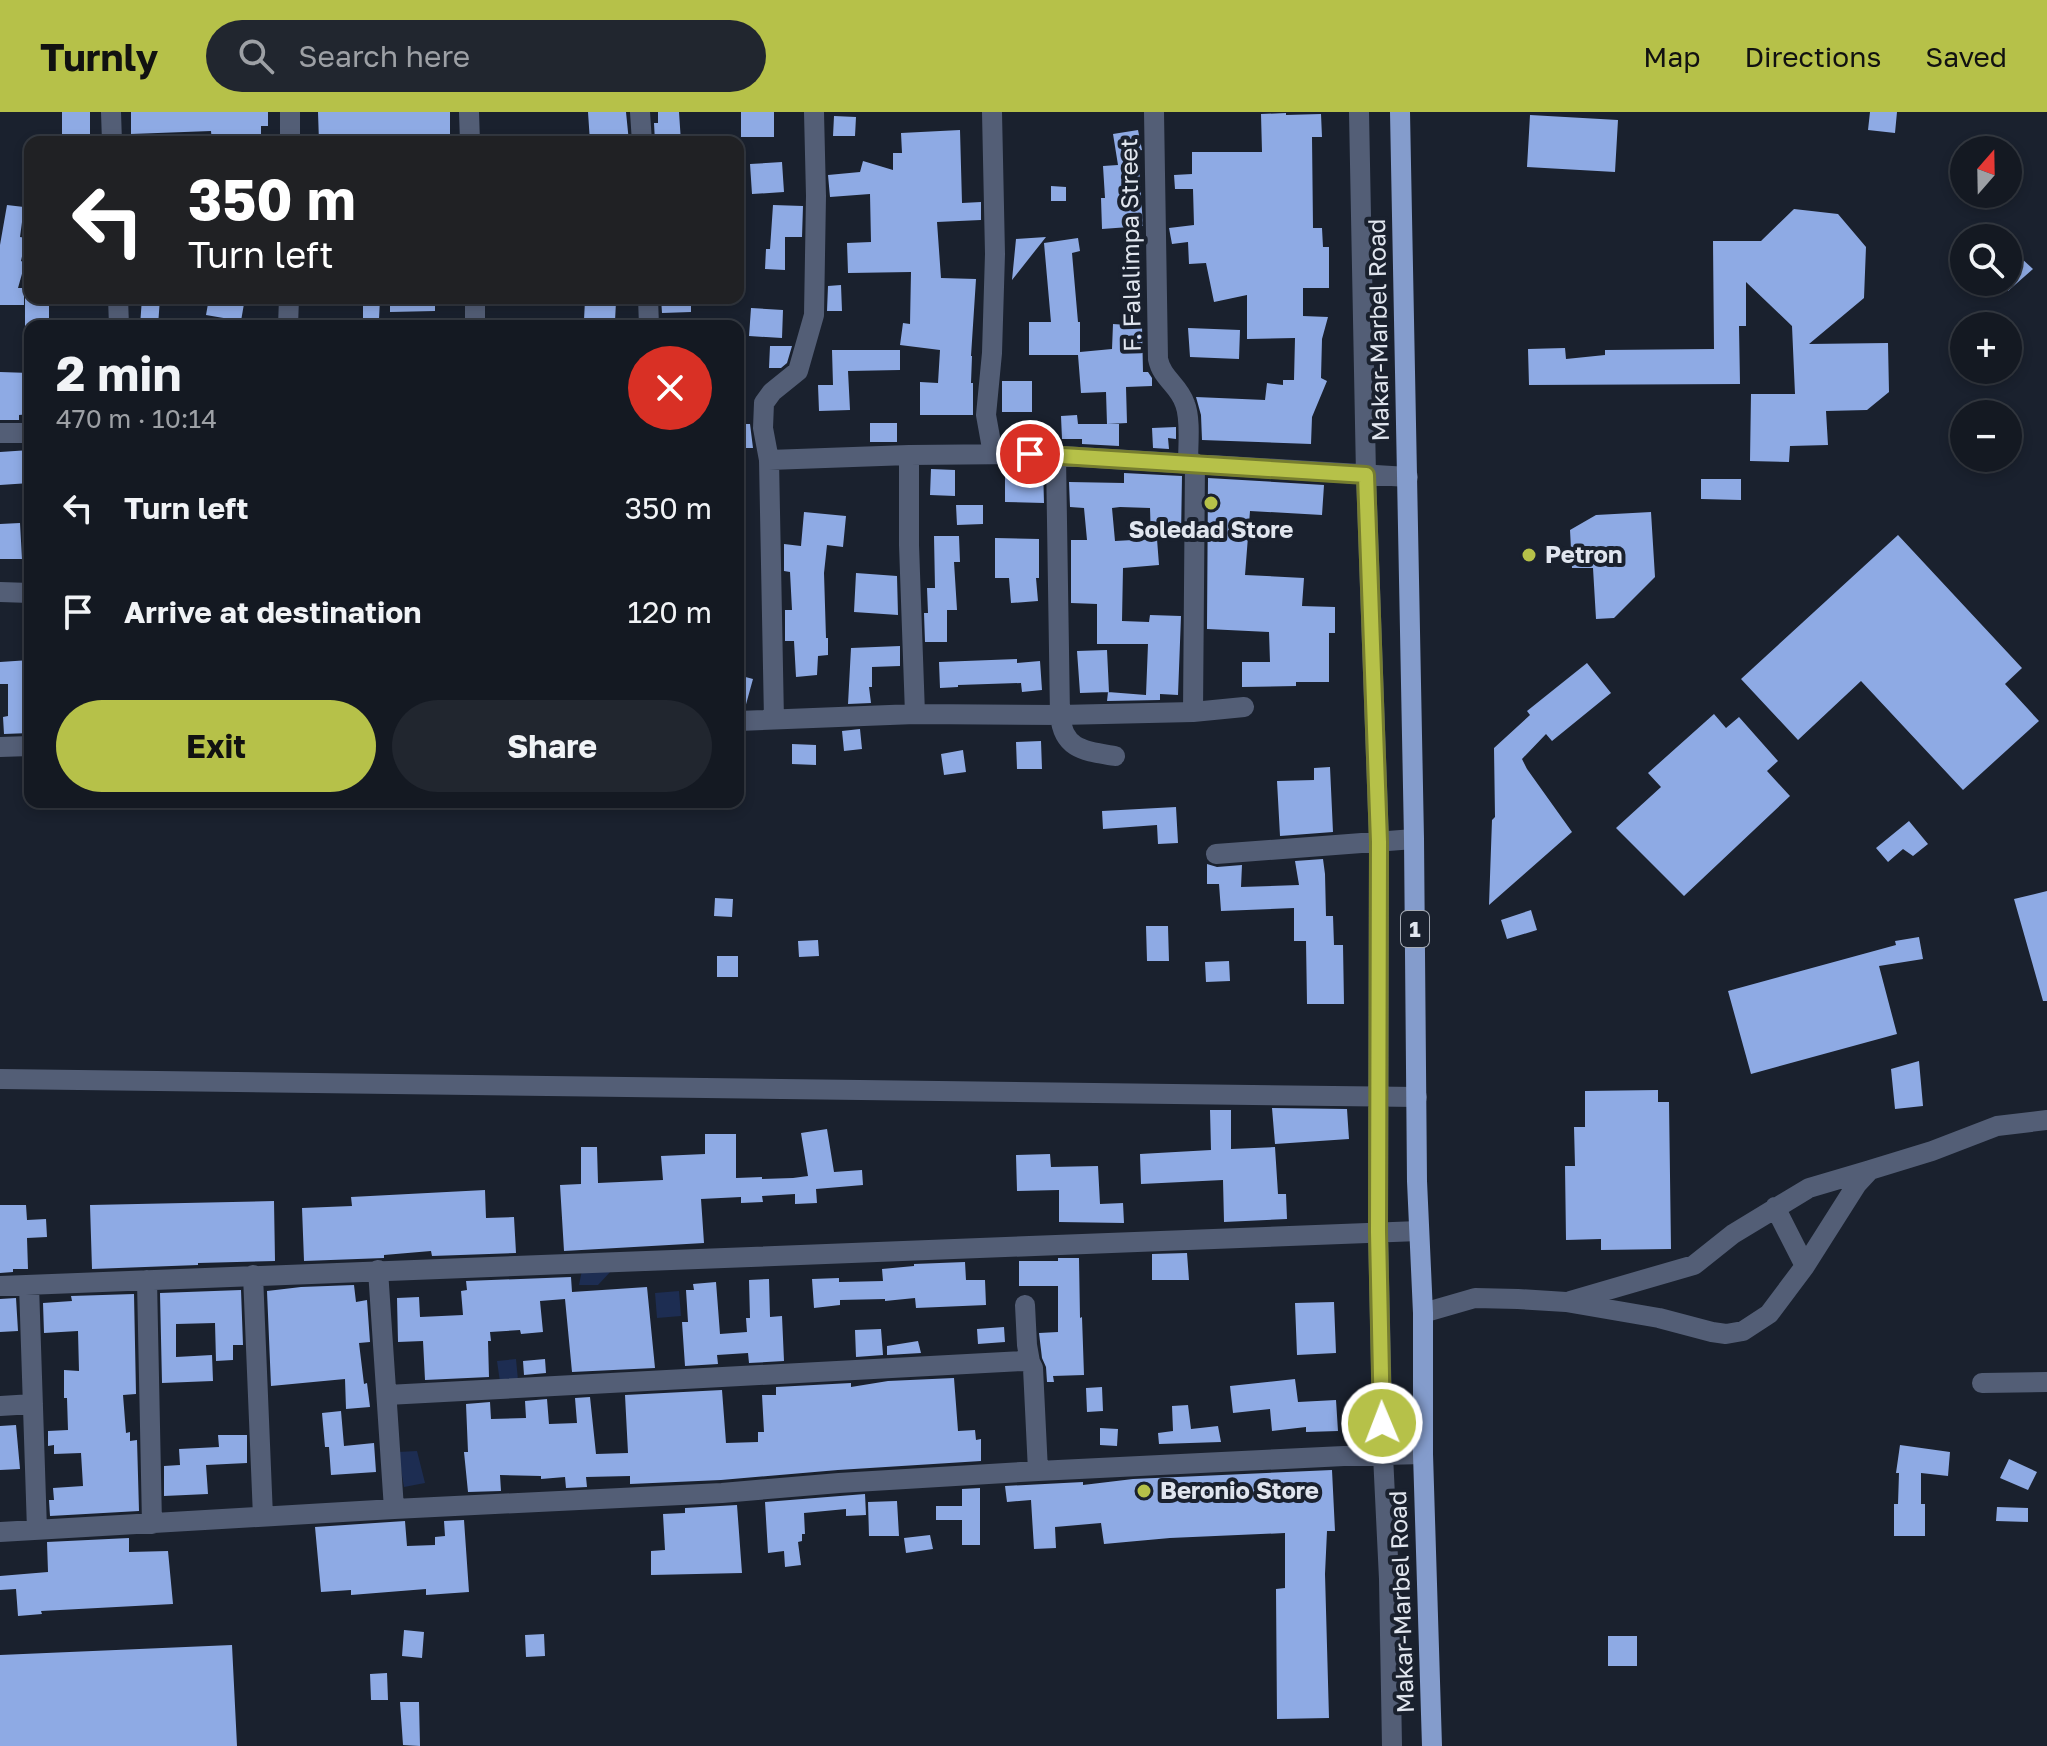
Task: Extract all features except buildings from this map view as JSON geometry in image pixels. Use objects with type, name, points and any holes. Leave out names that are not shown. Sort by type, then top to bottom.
[{"type":"main road","name":"Makar-Marbel Road","points":[[1400,112],[1419,1231],[1423,1313],[1423,1454],[1432,1746]]},
{"type":"street","points":[[111,112],[112,136]]},
{"type":"street","points":[[290,112],[290,136]]},
{"type":"street","points":[[469,112],[470,136]]},
{"type":"street","points":[[640,112],[642,136]]},
{"type":"street","points":[[774,720],[769,460],[763,428],[764,403],[772,392],[798,371],[814,315],[814,112]]},
{"type":"street","points":[[992,112],[995,254],[992,353],[986,415],[993,454]]},
{"type":"street","name":"F. Falalimpa Street","points":[[1154,112],[1158,359],[1160,370],[1185,403],[1191,463],[1193,712]]},
{"type":"street","points":[[1359,112],[1366,475],[1379,842],[1378,1232],[1392,1746]]},
{"type":"street","points":[[0,433],[24,433]]},
{"type":"street","points":[[769,460],[1030,454],[1408,477]]},
{"type":"street","points":[[909,455],[915,714]]},
{"type":"street","points":[[1056,457],[1061,727],[1073,745],[1086,751],[1115,756]]},
{"type":"street","points":[[0,592],[24,593]]},
{"type":"street","points":[[744,721],[915,714],[1193,712],[1244,707]]},
{"type":"street","points":[[0,747],[24,746]]},
{"type":"street","points":[[1216,854],[1414,839]]},
{"type":"street","points":[[0,1079],[1417,1097]]},
{"type":"street","points":[[1566,1302],[1694,1265],[1733,1234],[1809,1188],[1932,1151],[1997,1126],[2047,1120]]},
{"type":"street","points":[[1423,1313],[1475,1298],[1566,1302],[1659,1318],[1712,1332],[1726,1334],[1743,1331],[1769,1314],[1805,1266],[1857,1184],[1870,1170]]},
{"type":"street","points":[[1775,1207],[1805,1266]]},
{"type":"street","points":[[0,1286],[1419,1231]]},
{"type":"street","points":[[378,1270],[394,1509]]},
{"type":"street","points":[[253,1275],[263,1517]]},
{"type":"street","points":[[147,1280],[152,1524]]},
{"type":"street","points":[[29,1285],[37,1530]]},
{"type":"street","points":[[1025,1305],[1027,1345],[1033,1368],[1038,1471]]},
{"type":"street","points":[[387,1395],[1030,1362]]},
{"type":"street","points":[[1982,1383],[2047,1382]]},
{"type":"street","points":[[0,1406],[33,1404]]},
{"type":"street","points":[[0,1532],[722,1493],[1038,1471],[1423,1454]]},
{"type":"shaded area","points":[[613,1269],[598,1285],[579,1285],[582,1270]]},
{"type":"shaded area","points":[[679,1291],[681,1316],[657,1318],[655,1293]]},
{"type":"shaded area","points":[[516,1359],[518,1380],[500,1382],[497,1361]]},
{"type":"shaded area","points":[[417,1451],[425,1483],[404,1487],[398,1452]]},
{"type":"place","name":"Soledad Store","points":[[1211,503]]},
{"type":"place","name":"Petron","points":[[1529,555]]},
{"type":"place","name":"Beronio Store","points":[[1144,1491]]},
{"type":"route","points":[[1030,454],[1366,475],[1379,842],[1378,1232],[1382,1423]]}]
